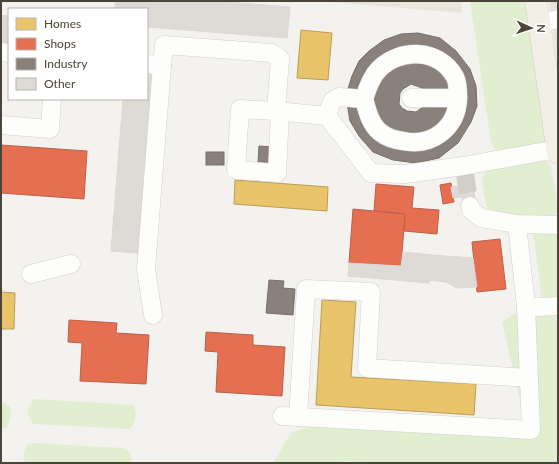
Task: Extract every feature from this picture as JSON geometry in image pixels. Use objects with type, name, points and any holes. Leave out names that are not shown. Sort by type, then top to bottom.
[{"type":"main road","points":[[536,1],[549,21],[558,148]]},
{"type":"lane","points":[[153,315],[146,269],[154,64],[164,45],[272,53],[280,60],[278,111],[327,116],[371,173],[405,174],[464,170],[558,148]]},
{"type":"lane","points":[[414,53],[428,55],[439,60],[448,68],[455,78],[458,109],[450,123],[440,134],[426,141],[411,143],[394,140],[379,132],[370,118],[364,99],[371,81],[378,70],[390,60],[401,55],[414,53]]},
{"type":"lane","points":[[327,116],[332,101],[339,97],[364,99]]},
{"type":"lane","points":[[411,98],[458,98]]},
{"type":"lane","points":[[1,125],[50,129],[52,100]]},
{"type":"lane","points":[[470,206],[471,210],[480,218],[517,224],[558,225]]},
{"type":"lane","points":[[517,224],[526,306],[529,378],[531,430],[290,416],[306,289],[371,292],[367,368],[529,378]]},
{"type":"lane","points":[[31,274],[71,264]]},
{"type":"lane","points":[[526,306],[558,306]]},
{"type":"lane","points":[[291,349],[292,323]]},
{"type":"shaded area","points":[[317,1],[461,1],[462,13]]},
{"type":"shaded area","points":[[549,1],[558,1],[558,64]]},
{"type":"green space","points":[[470,1],[527,1],[546,136],[545,143],[505,152],[495,149],[491,142]]},
{"type":"green space","points":[[541,160],[548,162],[551,167],[557,203],[557,212],[554,216],[547,220],[488,211],[482,183],[483,176],[487,171]]},
{"type":"green space","points":[[533,232],[553,232],[558,235],[558,300],[542,301]]},
{"type":"green space","points":[[558,313],[558,463],[384,463],[347,461],[337,463],[273,463],[291,433],[339,416],[525,422],[502,322],[512,315]]},
{"type":"green space","points":[[34,399],[133,405],[136,417],[130,429],[33,424],[28,414],[28,408]]},
{"type":"green space","points":[[1,403],[5,403],[11,408],[10,420],[7,428],[1,428]]},
{"type":"green space","points":[[34,443],[123,448],[131,453],[131,463],[25,463],[25,449],[28,444]]},
{"type":"building: Homes","points":[[301,30],[332,33],[328,80],[297,78]]},
{"type":"building: Homes","points":[[235,180],[328,187],[327,211],[234,204]]},
{"type":"building: Homes","points":[[1,292],[15,293],[14,329],[1,329]]},
{"type":"building: Homes","points":[[322,300],[356,302],[351,377],[476,384],[474,415],[316,405]]},
{"type":"building: Shops","points":[[1,145],[87,151],[84,199],[1,193]]},
{"type":"building: Shops","points":[[451,183],[454,202],[443,204],[440,185]]},
{"type":"building: Shops","points":[[376,184],[414,187],[412,208],[439,210],[437,234],[404,231],[405,214],[374,211]]},
{"type":"building: Shops","points":[[353,209],[405,214],[401,266],[349,263]]},
{"type":"building: Shops","points":[[500,239],[506,289],[477,292],[472,242]]},
{"type":"building: Shops","points":[[69,320],[117,323],[116,333],[149,335],[146,384],[80,381],[82,343],[68,342]]},
{"type":"building: Shops","points":[[206,332],[253,335],[253,345],[285,347],[282,396],[216,392],[218,352],[205,351]]},
{"type":"building: Industry","points":[[418,33],[440,38],[456,51],[470,69],[476,86],[477,106],[471,122],[458,143],[439,158],[416,163],[393,160],[373,152],[359,136],[350,121],[347,103],[360,103],[395,148],[459,121],[448,59],[434,51],[416,45],[404,46],[390,50],[378,59],[359,93],[347,92],[359,61],[369,51],[384,40],[401,34]]},
{"type":"building: Industry","points":[[420,61],[433,65],[444,73],[452,93],[426,93],[422,88],[411,84],[400,93],[399,104],[402,108],[407,111],[416,112],[423,107],[453,104],[435,130],[418,136],[390,130],[375,115],[373,102],[374,89],[393,66]]},
{"type":"building: Industry","points":[[259,146],[273,147],[272,163],[258,162]]},
{"type":"building: Industry","points":[[206,152],[224,152],[224,165],[206,165]]},
{"type":"building: Industry","points":[[269,280],[284,281],[283,288],[295,289],[293,315],[266,313]]},
{"type":"building: Other","points":[[115,1],[215,1],[290,7],[287,38],[148,27],[148,8],[115,8]]},
{"type":"building: Other","points":[[1,15],[8,16],[8,45],[1,44]]},
{"type":"building: Other","points":[[148,75],[152,75],[138,253],[111,251],[123,100],[148,100]]},
{"type":"building: Other","points":[[471,174],[476,205],[464,207],[462,197],[453,198],[451,187],[461,186],[459,176]]},
{"type":"building: Other","points":[[403,252],[432,255],[429,283],[348,276],[349,263],[401,266]]},
{"type":"building: Other","points":[[432,255],[473,258],[477,287],[457,288],[446,282],[429,280]]},
{"type":"tunnel","points":[[465,175],[470,206]]}]
